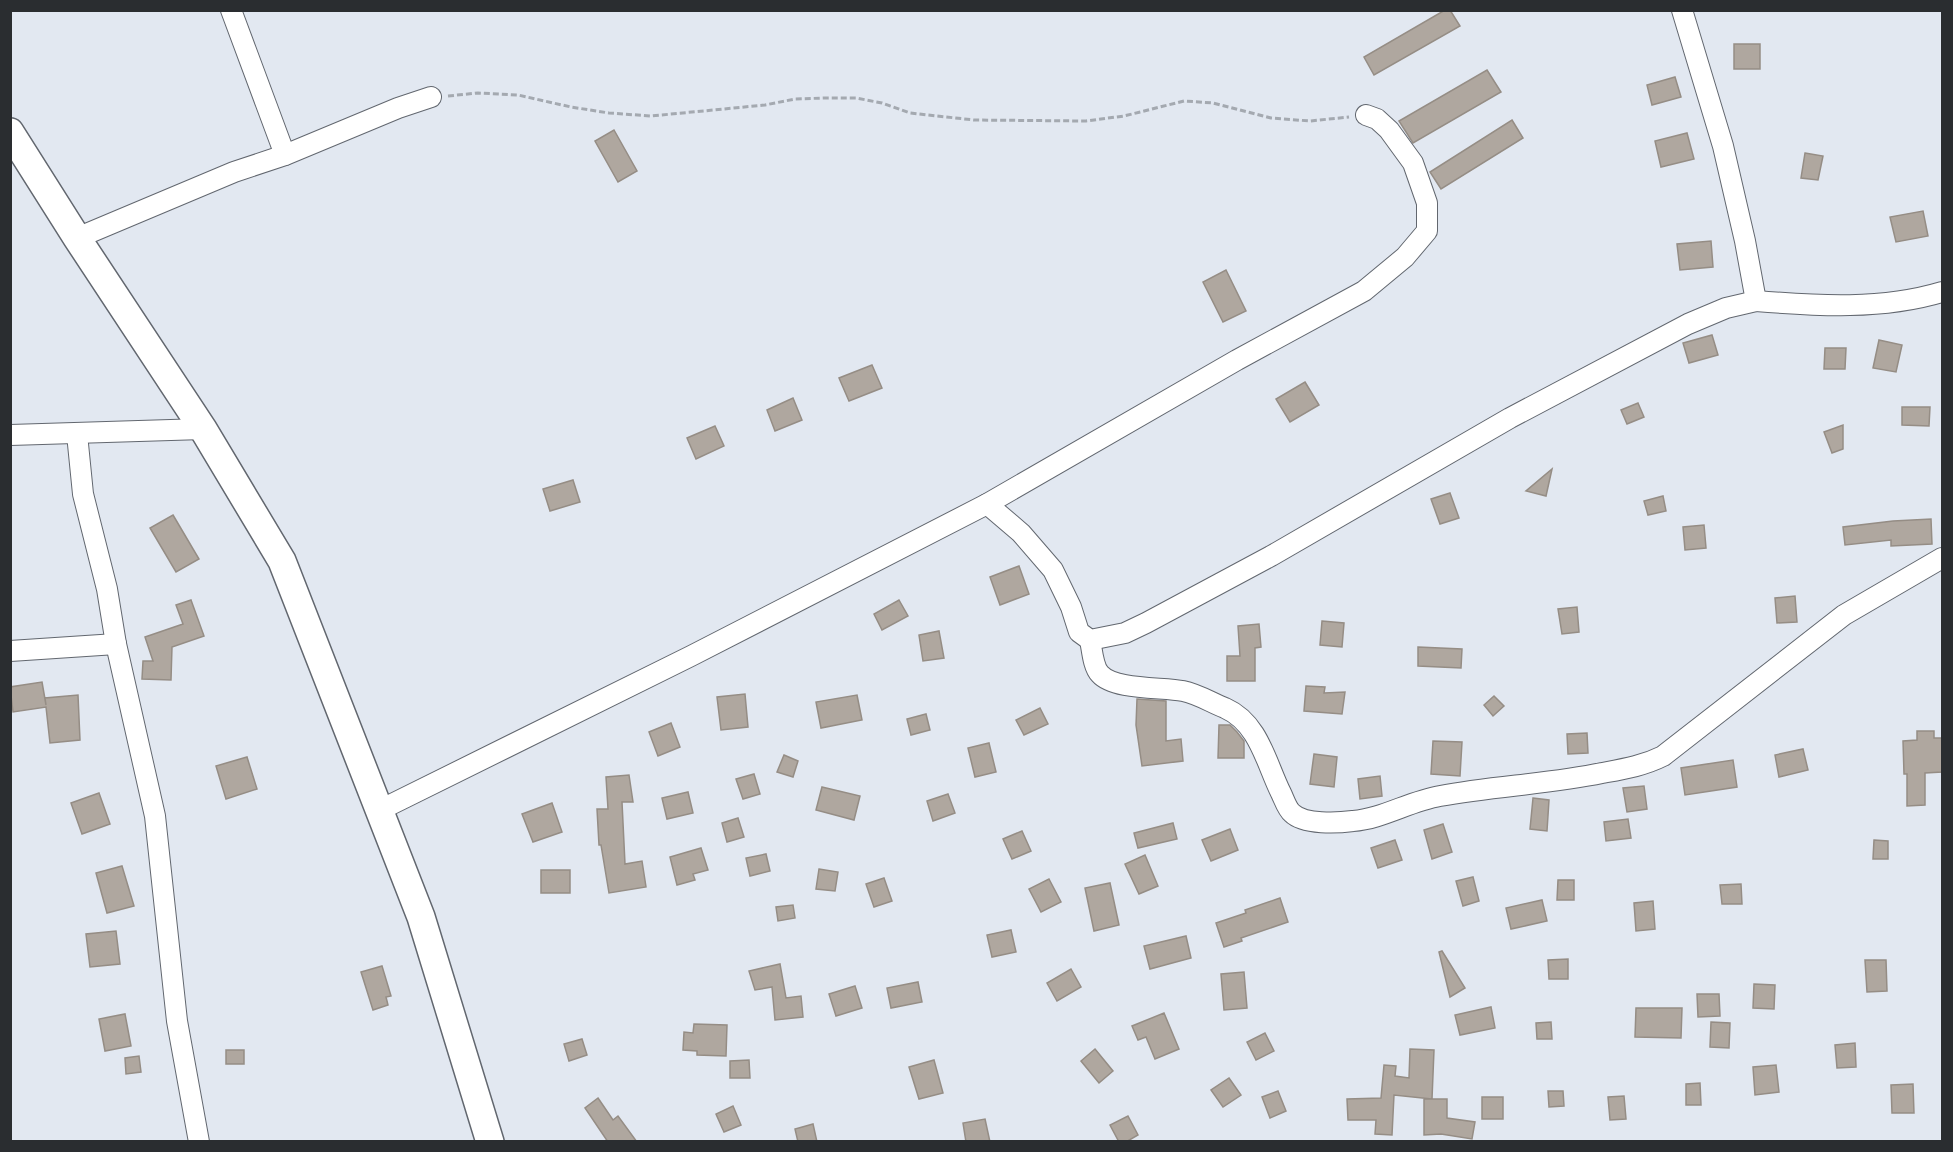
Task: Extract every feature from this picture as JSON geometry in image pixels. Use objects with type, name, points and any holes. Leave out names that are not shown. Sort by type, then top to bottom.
[{"type":"main road","points":[[10,132],[203,429],[282,561],[421,917],[490,1142]]},
{"type":"street","points":[[231,10],[285,155]]},
{"type":"street","points":[[1682,10],[1723,146],[1756,301]]},
{"type":"street","points":[[77,238],[234,172],[285,155],[398,108],[431,97]]},
{"type":"street","points":[[380,810],[691,656],[987,504],[1237,360],[1364,291],[1406,257],[1427,231],[1427,203],[1413,163],[1389,130],[1377,118],[1365,115]]},
{"type":"street","points":[[1090,640],[1125,633],[1146,623],[1270,556],[1510,418],[1688,324],[1726,308],[1756,301],[1841,306],[1900,301],[1942,292]]},
{"type":"street","points":[[10,435],[203,429]]},
{"type":"street","points":[[77,434],[83,494],[107,588],[116,644],[154,816],[177,1021],[199,1142]]},
{"type":"street","points":[[987,504],[1021,533],[1053,570],[1071,607],[1079,632],[1090,640],[1098,673],[1117,683],[1186,692],[1231,711],[1248,724],[1292,813],[1305,820],[1326,823],[1371,819],[1395,808],[1439,796],[1566,780],[1645,765],[1663,756],[1844,615],[1942,558]]},
{"type":"street","points":[[10,651],[116,644]]},
{"type":"path","points":[[431,97],[478,93],[518,95],[600,111],[651,116],[765,105],[795,99],[825,98],[856,98],[882,103],[910,113],[974,120],[1086,121],[1124,116],[1185,101],[1213,103],[1271,118],[1311,121],[1365,115]]},
{"type":"building","points":[[1445,10],[1450,10],[1460,26],[1374,75],[1364,57]]},
{"type":"building","points":[[1734,44],[1760,44],[1760,69],[1734,69]]},
{"type":"building","points":[[1487,70],[1501,92],[1413,143],[1399,121]]},
{"type":"building","points":[[1675,77],[1681,97],[1652,105],[1647,85]]},
{"type":"building","points":[[1512,120],[1523,138],[1441,189],[1430,172]]},
{"type":"building","points":[[614,130],[637,171],[618,182],[595,141]]},
{"type":"building","points":[[1687,133],[1694,159],[1661,167],[1655,141]]},
{"type":"building","points":[[1805,153],[1823,156],[1818,180],[1801,178]]},
{"type":"building","points":[[1923,211],[1928,236],[1896,242],[1890,217]]},
{"type":"building","points":[[1711,241],[1713,267],[1680,270],[1677,244]]},
{"type":"building","points":[[1226,270],[1246,311],[1223,322],[1203,282]]},
{"type":"building","points":[[1712,335],[1718,355],[1689,363],[1683,343]]},
{"type":"building","points":[[1879,340],[1902,345],[1896,372],[1873,368]]},
{"type":"building","points":[[1825,348],[1846,348],[1845,369],[1824,369]]},
{"type":"building","points":[[872,365],[882,388],[849,401],[839,378]]},
{"type":"building","points":[[1305,382],[1319,405],[1290,422],[1276,399]]},
{"type":"building","points":[[793,398],[802,420],[775,431],[767,410]]},
{"type":"building","points":[[1638,403],[1644,417],[1627,424],[1621,410]]},
{"type":"building","points":[[1902,407],[1930,407],[1929,426],[1902,425]]},
{"type":"building","points":[[1843,425],[1843,449],[1832,453],[1824,432]]},
{"type":"building","points":[[715,426],[724,446],[696,459],[687,438]]},
{"type":"building","points":[[1552,469],[1546,496],[1526,491]]},
{"type":"building","points":[[573,480],[580,502],[550,511],[543,489]]},
{"type":"building","points":[[1450,493],[1459,518],[1440,524],[1431,499]]},
{"type":"building","points":[[1663,496],[1666,511],[1648,515],[1644,501]]},
{"type":"building","points":[[173,515],[199,559],[176,572],[150,528]]},
{"type":"building","points":[[1931,519],[1932,544],[1891,546],[1891,540],[1845,545],[1843,527]]},
{"type":"building","points":[[1704,525],[1706,548],[1685,550],[1683,527]]},
{"type":"building","points":[[1019,566],[1029,594],[1000,605],[990,577]]},
{"type":"building","points":[[1795,596],[1797,622],[1777,623],[1775,598]]},
{"type":"building","points":[[191,600],[204,636],[172,647],[171,680],[142,679],[143,661],[153,661],[145,637],[183,624],[176,605]]},
{"type":"building","points":[[899,600],[908,616],[882,630],[874,614]]},
{"type":"building","points":[[1577,607],[1579,632],[1562,634],[1558,609]]},
{"type":"building","points":[[1322,621],[1344,623],[1342,647],[1320,645]]},
{"type":"building","points":[[1259,624],[1261,647],[1255,648],[1255,681],[1227,681],[1227,656],[1240,656],[1238,626]]},
{"type":"building","points":[[939,631],[944,658],[923,661],[919,635]]},
{"type":"building","points":[[1418,647],[1462,649],[1461,668],[1418,666]]},
{"type":"building","points":[[42,682],[46,705],[45,698],[78,695],[80,740],[50,743],[46,707],[13,712],[10,687]]},
{"type":"building","points":[[1306,686],[1325,687],[1324,693],[1345,692],[1342,714],[1304,711]]},
{"type":"building","points":[[745,694],[748,727],[721,730],[717,697]]},
{"type":"building","points":[[857,695],[862,720],[821,728],[816,702]]},
{"type":"building","points":[[1494,696],[1504,706],[1493,716],[1484,705]]},
{"type":"building","points":[[1137,699],[1166,701],[1166,741],[1181,739],[1183,761],[1142,766],[1136,725]]},
{"type":"building","points":[[1040,708],[1048,724],[1024,735],[1016,720]]},
{"type":"building","points":[[926,714],[930,730],[911,735],[907,719]]},
{"type":"building","points":[[671,723],[680,747],[658,756],[649,732]]},
{"type":"building","points":[[1219,725],[1230,725],[1244,741],[1244,758],[1218,758]]},
{"type":"building","points":[[1917,731],[1934,731],[1934,738],[1942,738],[1942,772],[1925,773],[1925,805],[1907,806],[1907,774],[1904,774],[1903,741],[1917,740]]},
{"type":"building","points":[[1587,733],[1588,753],[1568,754],[1567,734]]},
{"type":"building","points":[[1433,741],[1462,742],[1460,776],[1431,774]]},
{"type":"building","points":[[989,743],[996,772],[975,777],[968,748]]},
{"type":"building","points":[[1803,749],[1808,770],[1779,777],[1775,755]]},
{"type":"building","points":[[1314,754],[1337,757],[1334,787],[1310,784]]},
{"type":"building","points":[[784,755],[798,761],[793,777],[777,772]]},
{"type":"building","points":[[247,757],[257,789],[226,799],[216,766]]},
{"type":"building","points":[[1733,760],[1737,787],[1685,795],[1681,768]]},
{"type":"building","points":[[754,774],[760,794],[743,799],[736,779]]},
{"type":"building","points":[[629,775],[633,802],[622,802],[625,864],[642,861],[646,887],[609,893],[601,845],[599,845],[597,809],[608,809],[606,777]]},
{"type":"building","points":[[1380,776],[1382,796],[1360,799],[1358,779]]},
{"type":"building","points":[[1644,786],[1647,809],[1627,812],[1623,788]]},
{"type":"building","points":[[822,787],[860,796],[854,820],[816,810]]},
{"type":"building","points":[[688,792],[693,813],[667,819],[662,798]]},
{"type":"building","points":[[99,793],[110,824],[82,834],[71,803]]},
{"type":"building","points":[[948,794],[955,813],[933,821],[927,801]]},
{"type":"building","points":[[1533,798],[1549,800],[1547,831],[1530,829]]},
{"type":"building","points":[[552,803],[562,832],[533,842],[522,814]]},
{"type":"building","points":[[738,818],[744,837],[727,842],[722,823]]},
{"type":"building","points":[[1628,819],[1631,838],[1606,841],[1604,822]]},
{"type":"building","points":[[1173,823],[1177,839],[1138,848],[1134,833]]},
{"type":"building","points":[[1443,824],[1452,852],[1432,859],[1424,830]]},
{"type":"building","points":[[1230,829],[1238,850],[1211,861],[1202,840]]},
{"type":"building","points":[[1022,831],[1031,851],[1012,859],[1003,839]]},
{"type":"building","points":[[1395,840],[1402,860],[1378,868],[1371,848]]},
{"type":"building","points":[[1874,840],[1888,841],[1888,859],[1873,859]]},
{"type":"building","points":[[701,848],[708,870],[693,874],[695,880],[677,885],[670,857]]},
{"type":"building","points":[[766,854],[770,871],[750,876],[746,858]]},
{"type":"building","points":[[1145,855],[1158,886],[1139,894],[1125,864]]},
{"type":"building","points":[[122,866],[134,906],[107,913],[96,873]]},
{"type":"building","points":[[819,869],[838,872],[835,891],[816,889]]},
{"type":"building","points":[[541,870],[570,870],[570,893],[541,893]]},
{"type":"building","points":[[1473,877],[1479,901],[1463,906],[1456,881]]},
{"type":"building","points":[[884,878],[892,901],[874,907],[866,884]]},
{"type":"building","points":[[1049,879],[1061,902],[1041,912],[1029,889]]},
{"type":"building","points":[[1558,880],[1574,880],[1574,900],[1557,900]]},
{"type":"building","points":[[1110,883],[1119,925],[1094,931],[1085,888]]},
{"type":"building","points":[[1741,884],[1742,904],[1722,904],[1720,885]]},
{"type":"building","points":[[1280,898],[1288,922],[1241,938],[1242,941],[1224,947],[1216,923]]},
{"type":"building","points":[[1542,900],[1547,921],[1511,929],[1506,908]]},
{"type":"building","points":[[1653,901],[1655,929],[1636,931],[1634,903]]},
{"type":"building","points":[[793,905],[795,918],[778,921],[776,907]]},
{"type":"building","points":[[1011,930],[1016,952],[992,957],[987,935]]},
{"type":"building","points":[[116,931],[120,964],[90,967],[86,934]]},
{"type":"building","points":[[1186,936],[1191,958],[1150,969],[1144,946]]},
{"type":"building","points":[[1442,951],[1465,988],[1450,997],[1439,952]]},
{"type":"building","points":[[1568,959],[1568,979],[1549,979],[1548,960]]},
{"type":"building","points":[[1865,960],[1886,960],[1887,991],[1867,992]]},
{"type":"building","points":[[780,964],[786,998],[801,996],[803,1017],[775,1020],[772,987],[755,990],[749,971]]},
{"type":"building","points":[[382,966],[391,996],[386,997],[388,1005],[373,1010],[361,972]]},
{"type":"building","points":[[1071,969],[1081,987],[1057,1001],[1047,983]]},
{"type":"building","points":[[1244,972],[1247,1008],[1224,1010],[1221,974]]},
{"type":"building","points":[[918,982],[922,1002],[891,1008],[887,988]]},
{"type":"building","points":[[1754,984],[1775,985],[1774,1009],[1753,1008]]},
{"type":"building","points":[[855,986],[862,1008],[836,1016],[829,994]]},
{"type":"building","points":[[1697,994],[1719,994],[1720,1016],[1698,1017]]},
{"type":"building","points":[[1491,1007],[1495,1028],[1460,1035],[1455,1015]]},
{"type":"building","points":[[1636,1008],[1682,1008],[1681,1038],[1635,1037]]},
{"type":"building","points":[[1164,1013],[1179,1049],[1155,1059],[1146,1037],[1138,1040],[1132,1026]]},
{"type":"building","points":[[125,1014],[131,1046],[105,1051],[99,1019]]},
{"type":"building","points":[[1551,1022],[1552,1039],[1537,1039],[1536,1023]]},
{"type":"building","points":[[1711,1022],[1730,1023],[1729,1048],[1710,1047]]},
{"type":"building","points":[[694,1024],[727,1025],[726,1056],[697,1055],[697,1051],[683,1050],[684,1032],[693,1033]]},
{"type":"building","points":[[1265,1033],[1274,1051],[1256,1060],[1247,1042]]},
{"type":"building","points":[[582,1039],[587,1055],[569,1061],[564,1044]]},
{"type":"building","points":[[1855,1043],[1856,1067],[1837,1068],[1835,1045]]},
{"type":"building","points":[[1095,1049],[1113,1071],[1099,1083],[1081,1061]]},
{"type":"building","points":[[1410,1049],[1434,1050],[1432,1099],[1394,1095],[1392,1135],[1375,1134],[1376,1120],[1348,1120],[1347,1099],[1381,1098],[1384,1065],[1396,1066],[1395,1076],[1409,1078]]},
{"type":"building","points":[[226,1050],[244,1050],[244,1064],[226,1064]]},
{"type":"building","points":[[139,1056],[141,1072],[126,1074],[125,1058]]},
{"type":"building","points":[[749,1060],[750,1078],[730,1078],[730,1061]]},
{"type":"building","points":[[934,1060],[943,1093],[919,1099],[909,1067]]},
{"type":"building","points":[[1776,1065],[1779,1092],[1755,1095],[1753,1067]]},
{"type":"building","points":[[1229,1078],[1241,1095],[1223,1107],[1211,1090]]},
{"type":"building","points":[[1700,1083],[1701,1105],[1686,1105],[1686,1084]]},
{"type":"building","points":[[1913,1084],[1914,1113],[1892,1113],[1891,1085]]},
{"type":"building","points":[[1278,1091],[1286,1111],[1270,1118],[1262,1097]]},
{"type":"building","points":[[1548,1091],[1563,1091],[1564,1106],[1549,1107]]},
{"type":"building","points":[[1624,1096],[1626,1119],[1610,1120],[1608,1097]]},
{"type":"building","points":[[1482,1097],[1503,1097],[1503,1119],[1482,1119]]},
{"type":"building","points":[[598,1098],[613,1120],[618,1116],[637,1142],[608,1142],[585,1108]]},
{"type":"building","points":[[1424,1099],[1447,1099],[1447,1118],[1475,1122],[1472,1139],[1441,1134],[1424,1135]]},
{"type":"building","points":[[733,1106],[741,1125],[724,1132],[716,1114]]},
{"type":"building","points":[[1128,1116],[1138,1135],[1126,1142],[1119,1142],[1110,1125]]},
{"type":"building","points":[[985,1119],[990,1142],[966,1142],[963,1123]]},
{"type":"building","points":[[813,1124],[817,1142],[798,1142],[795,1129]]}]
